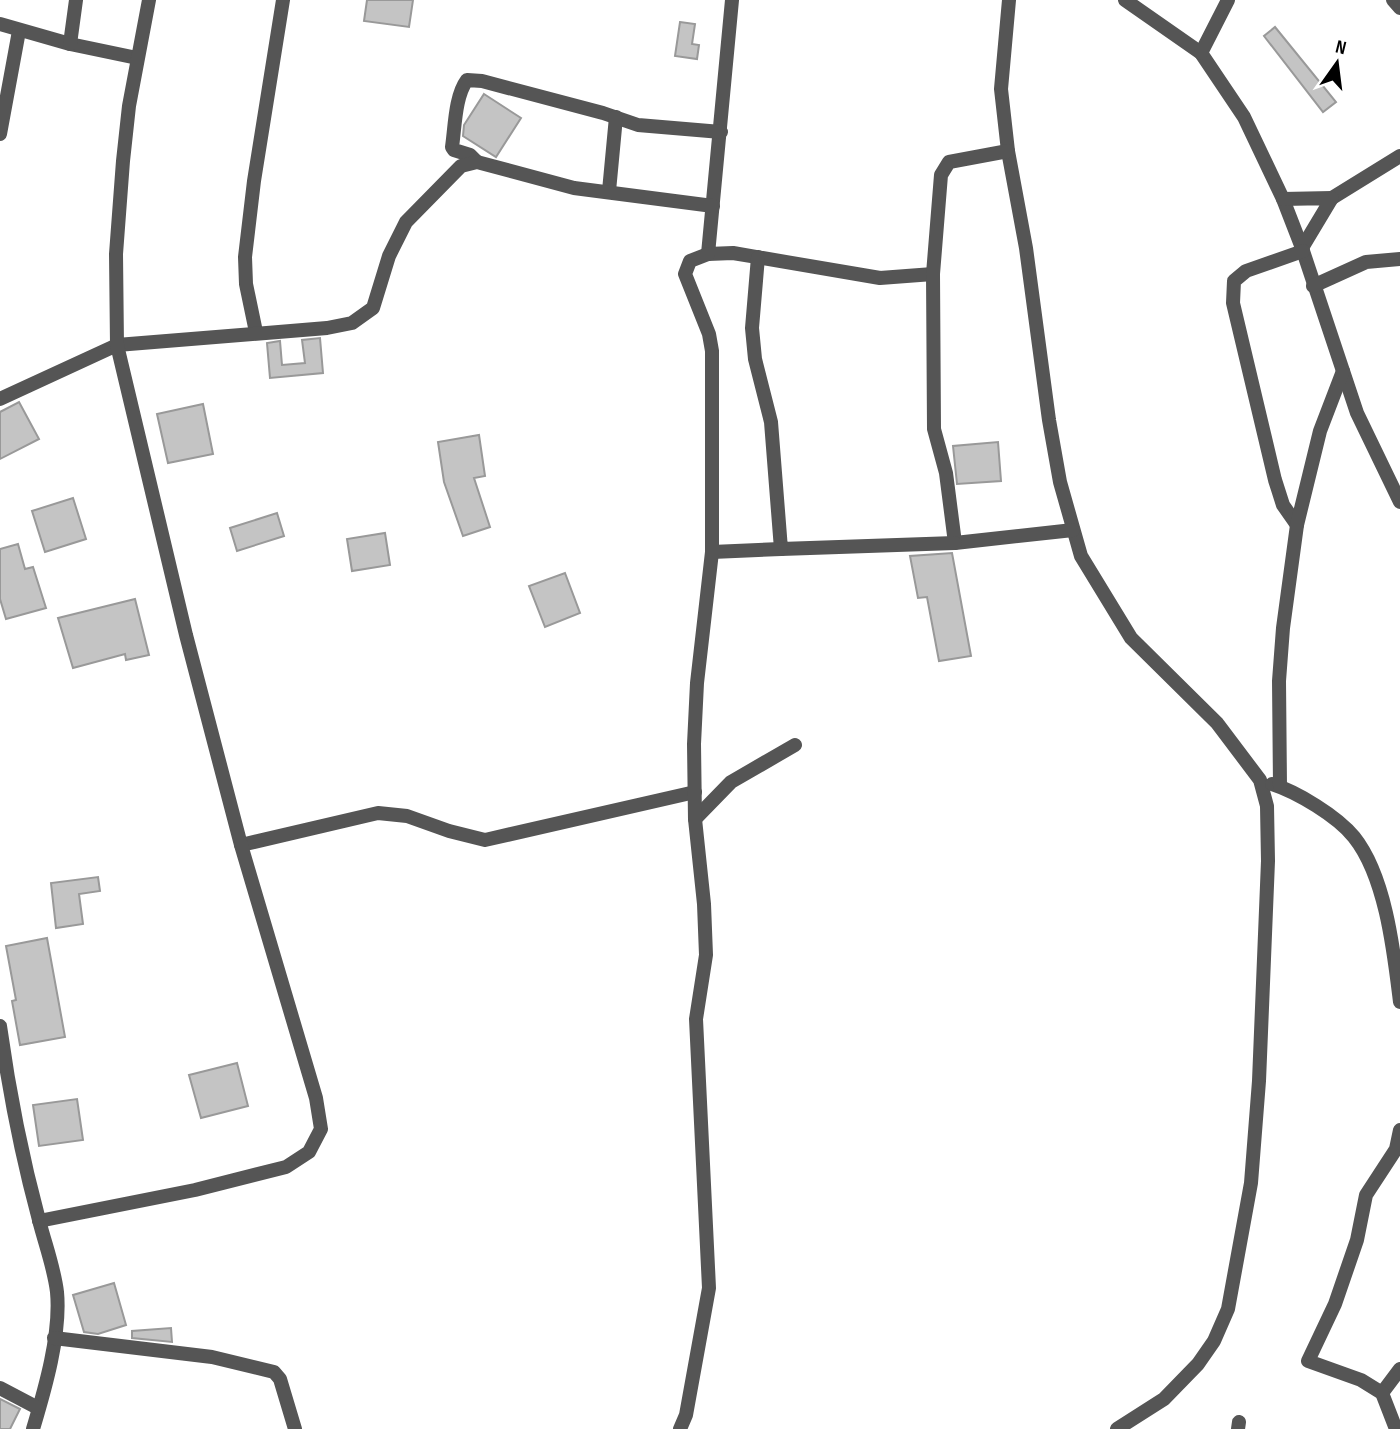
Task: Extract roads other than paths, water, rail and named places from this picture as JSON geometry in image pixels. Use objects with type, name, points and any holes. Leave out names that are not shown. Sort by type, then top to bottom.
[{"type":"street","points":[[70,44],[76,0]]},
{"type":"street","points":[[39,1221],[195,1190],[286,1167],[309,1152],[321,1129],[316,1098],[242,845],[186,635],[117,345],[117,231],[128,120],[149,0]]},
{"type":"street","points":[[256,332],[246,284],[245,257],[254,181],[283,0]]},
{"type":"street","points":[[708,254],[732,0]]},
{"type":"street","points":[[1009,0],[1001,89],[1008,151],[1026,248],[1060,482],[1081,556],[1131,638],[1217,723],[1261,780],[1267,806],[1268,861],[1259,1080],[1251,1183],[1228,1309],[1214,1341],[1198,1364],[1164,1399],[1117,1429]]},
{"type":"street","points":[[1125,0],[1201,53],[1244,117],[1283,199],[1357,413],[1400,502]]},
{"type":"street","points":[[1201,53],[1228,0]]},
{"type":"street","points":[[1394,0],[1400,8]]},
{"type":"street","points":[[0,24],[70,44],[137,58]]},
{"type":"street","points":[[0,134],[19,31]]},
{"type":"street","points":[[477,162],[470,155],[454,150],[452,146],[459,101],[467,80],[482,81],[638,125],[721,132]]},
{"type":"street","points":[[609,191],[616,117]]},
{"type":"street","points":[[955,543],[946,474],[934,429],[933,274],[941,175],[949,162],[957,159],[1008,151]]},
{"type":"street","points":[[1297,525],[1283,505],[1275,480],[1233,303],[1234,281],[1246,271],[1302,249],[1332,198],[1400,156]]},
{"type":"street","points":[[0,399],[117,345],[327,328],[352,323],[373,308],[389,256],[406,222],[461,166],[477,162],[574,188],[713,206]]},
{"type":"street","points":[[1283,199],[1332,198]]},
{"type":"street","points":[[680,1429],[686,1415],[709,1288],[696,1019],[706,956],[704,904],[695,820],[694,744],[697,683],[712,552],[712,351],[709,334],[685,274],[690,261],[708,254],[733,253],[880,278],[933,274]]},
{"type":"street","points":[[758,257],[752,328],[755,359],[771,422],[781,549]]},
{"type":"street","points":[[1313,286],[1366,262],[1400,260]]},
{"type":"street","points":[[1280,786],[1279,681],[1283,628],[1297,525],[1320,431],[1342,371]]},
{"type":"street","points":[[712,552],[955,543],[1073,530]]},
{"type":"street","points":[[695,820],[731,782],[794,745]]},
{"type":"street","points":[[1261,780],[1280,786],[1335,820],[1354,837],[1373,872],[1400,952]]},
{"type":"street","points":[[242,845],[378,813],[407,816],[485,840],[695,792]]},
{"type":"street","points":[[1393,926],[1400,1002]]},
{"type":"street","points":[[0,1026],[7,1077],[39,1221],[51,1255],[57,1295],[54,1338],[33,1429]]},
{"type":"street","points":[[1396,1429],[1382,1393],[1361,1380],[1308,1361],[1335,1304],[1357,1240],[1366,1195],[1398,1151],[1400,1130]]},
{"type":"street","points":[[54,1338],[212,1357],[274,1371],[281,1379],[295,1429]]},
{"type":"street","points":[[1382,1393],[1400,1369]]},
{"type":"street","points":[[0,1388],[38,1408]]}]
